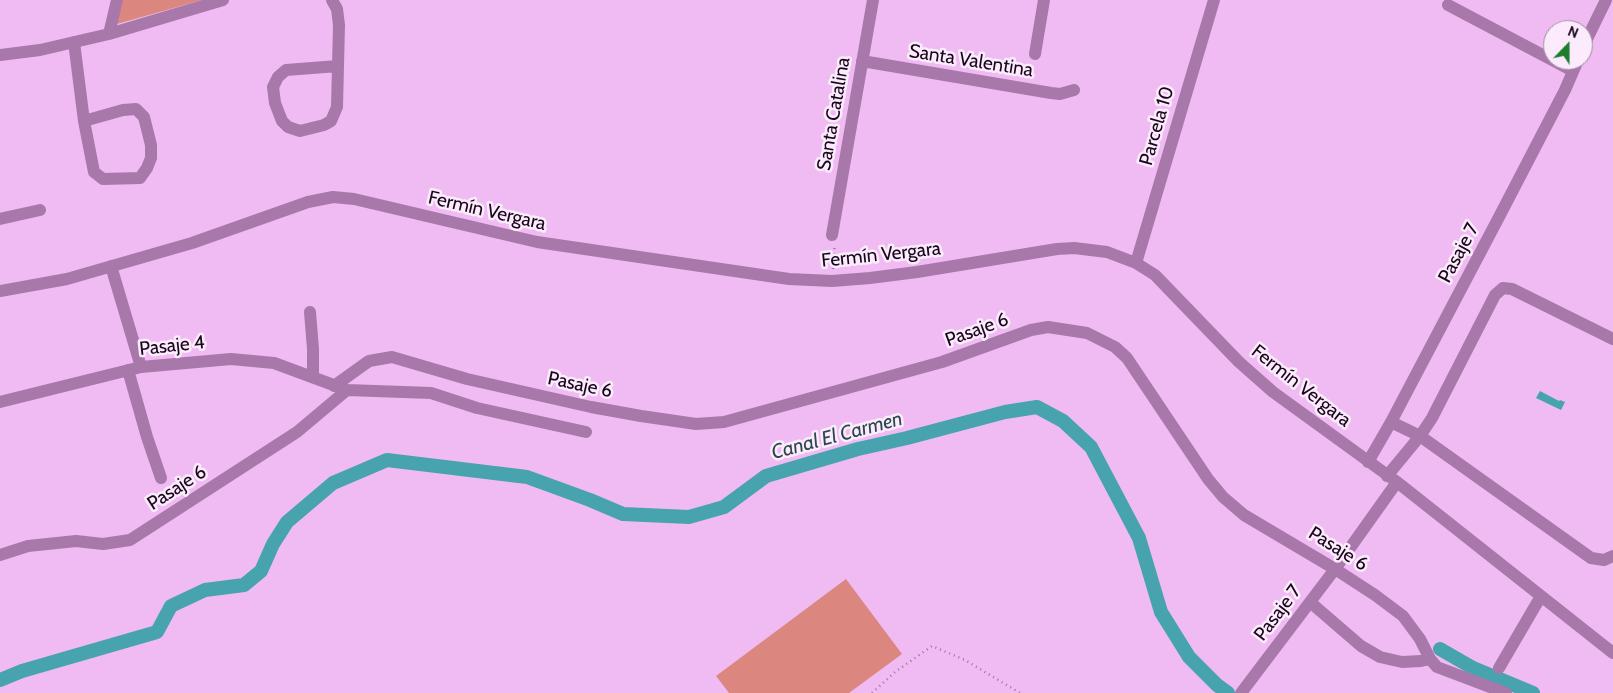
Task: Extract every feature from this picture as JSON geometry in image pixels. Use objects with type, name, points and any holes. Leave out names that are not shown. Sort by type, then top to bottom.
[{"type":"street","points":[[110,34],[116,0]]},
{"type":"street","points":[[0,55],[40,50],[110,34],[223,0]]},
{"type":"street","points":[[332,0],[337,9],[339,25],[338,66],[337,107],[331,120],[324,125],[300,131],[288,127],[282,121],[275,103],[273,87],[278,76],[286,70],[338,66]]},
{"type":"street","name":"Santa Catalina","points":[[832,235],[873,0]]},
{"type":"street","points":[[1035,54],[1044,0]]},
{"type":"street","name":"Parcela 10","points":[[1136,263],[1214,0]]},
{"type":"street","points":[[1593,27],[1606,0]]},
{"type":"street","points":[[1448,5],[1543,50]]},
{"type":"street","points":[[74,42],[84,121],[94,172],[103,178],[140,178],[151,158],[151,145],[144,117],[136,109],[123,110],[84,121]]},
{"type":"street","name":"Santa Valentina","points":[[862,61],[1051,93],[1060,94],[1074,90]]},
{"type":"street","name":"Pasaje 7","points":[[1368,462],[1392,422],[1573,70]]},
{"type":"street","name":"Fermín Vergara","points":[[0,291],[45,284],[111,266],[192,243],[308,202],[333,197],[354,199],[537,242],[764,276],[810,280],[851,280],[917,272],[1057,249],[1074,248],[1107,252],[1136,263],[1164,283],[1239,362],[1273,392],[1392,479],[1613,653]]},
{"type":"street","points":[[0,219],[40,210]]},
{"type":"street","points":[[111,266],[141,367]]},
{"type":"street","name":"Pasaje 7","points":[[1241,693],[1335,569],[1432,418],[1495,295],[1503,288],[1512,289],[1613,339]]},
{"type":"street","points":[[310,312],[314,377]]},
{"type":"street","name":"Pasaje 6","points":[[334,386],[369,361],[392,357],[467,379],[600,408],[696,424],[724,422],[942,362],[1031,330],[1048,327],[1088,333],[1116,347],[1127,358],[1208,479],[1223,497],[1244,515],[1335,569],[1403,616],[1420,638],[1430,659],[1437,667],[1506,693]]},
{"type":"street","name":"Pasaje 4","points":[[0,402],[141,367],[231,358],[274,363],[347,390]]},
{"type":"street","points":[[128,370],[161,478]]},
{"type":"street","points":[[347,390],[431,393],[477,408],[586,432]]},
{"type":"street","name":"Pasaje 6","points":[[0,555],[28,546],[76,541],[103,544],[130,540],[297,432],[347,390]]},
{"type":"street","points":[[1392,422],[1420,436],[1591,558],[1604,560],[1613,556]]},
{"type":"street","points":[[1499,668],[1540,596]]},
{"type":"street","points":[[1310,602],[1361,646],[1380,657],[1402,662],[1430,659]]},
{"type":"path","points":[[832,235],[835,253],[832,281]]},
{"type":"path","points":[[872,693],[895,672],[932,646],[965,660],[1020,693]]},
{"type":"shaded area","points":[[122,0],[202,0],[117,24]]},
{"type":"shaded area","points":[[1540,391],[1559,401],[1565,402],[1561,410],[1536,398]]},
{"type":"shaded area","points":[[846,579],[902,654],[849,693],[729,693],[716,676]]},
{"type":"waterway","name":"Canal El Carmen","points":[[0,680],[22,671],[157,632],[171,606],[205,590],[244,585],[261,571],[273,544],[287,522],[333,483],[387,460],[527,477],[623,514],[689,517],[724,507],[766,476],[858,449],[1005,412],[1037,407],[1063,421],[1091,447],[1139,538],[1161,612],[1189,657],[1217,685],[1228,693]]},
{"type":"waterway","points":[[1440,649],[1473,668],[1533,693]]}]
